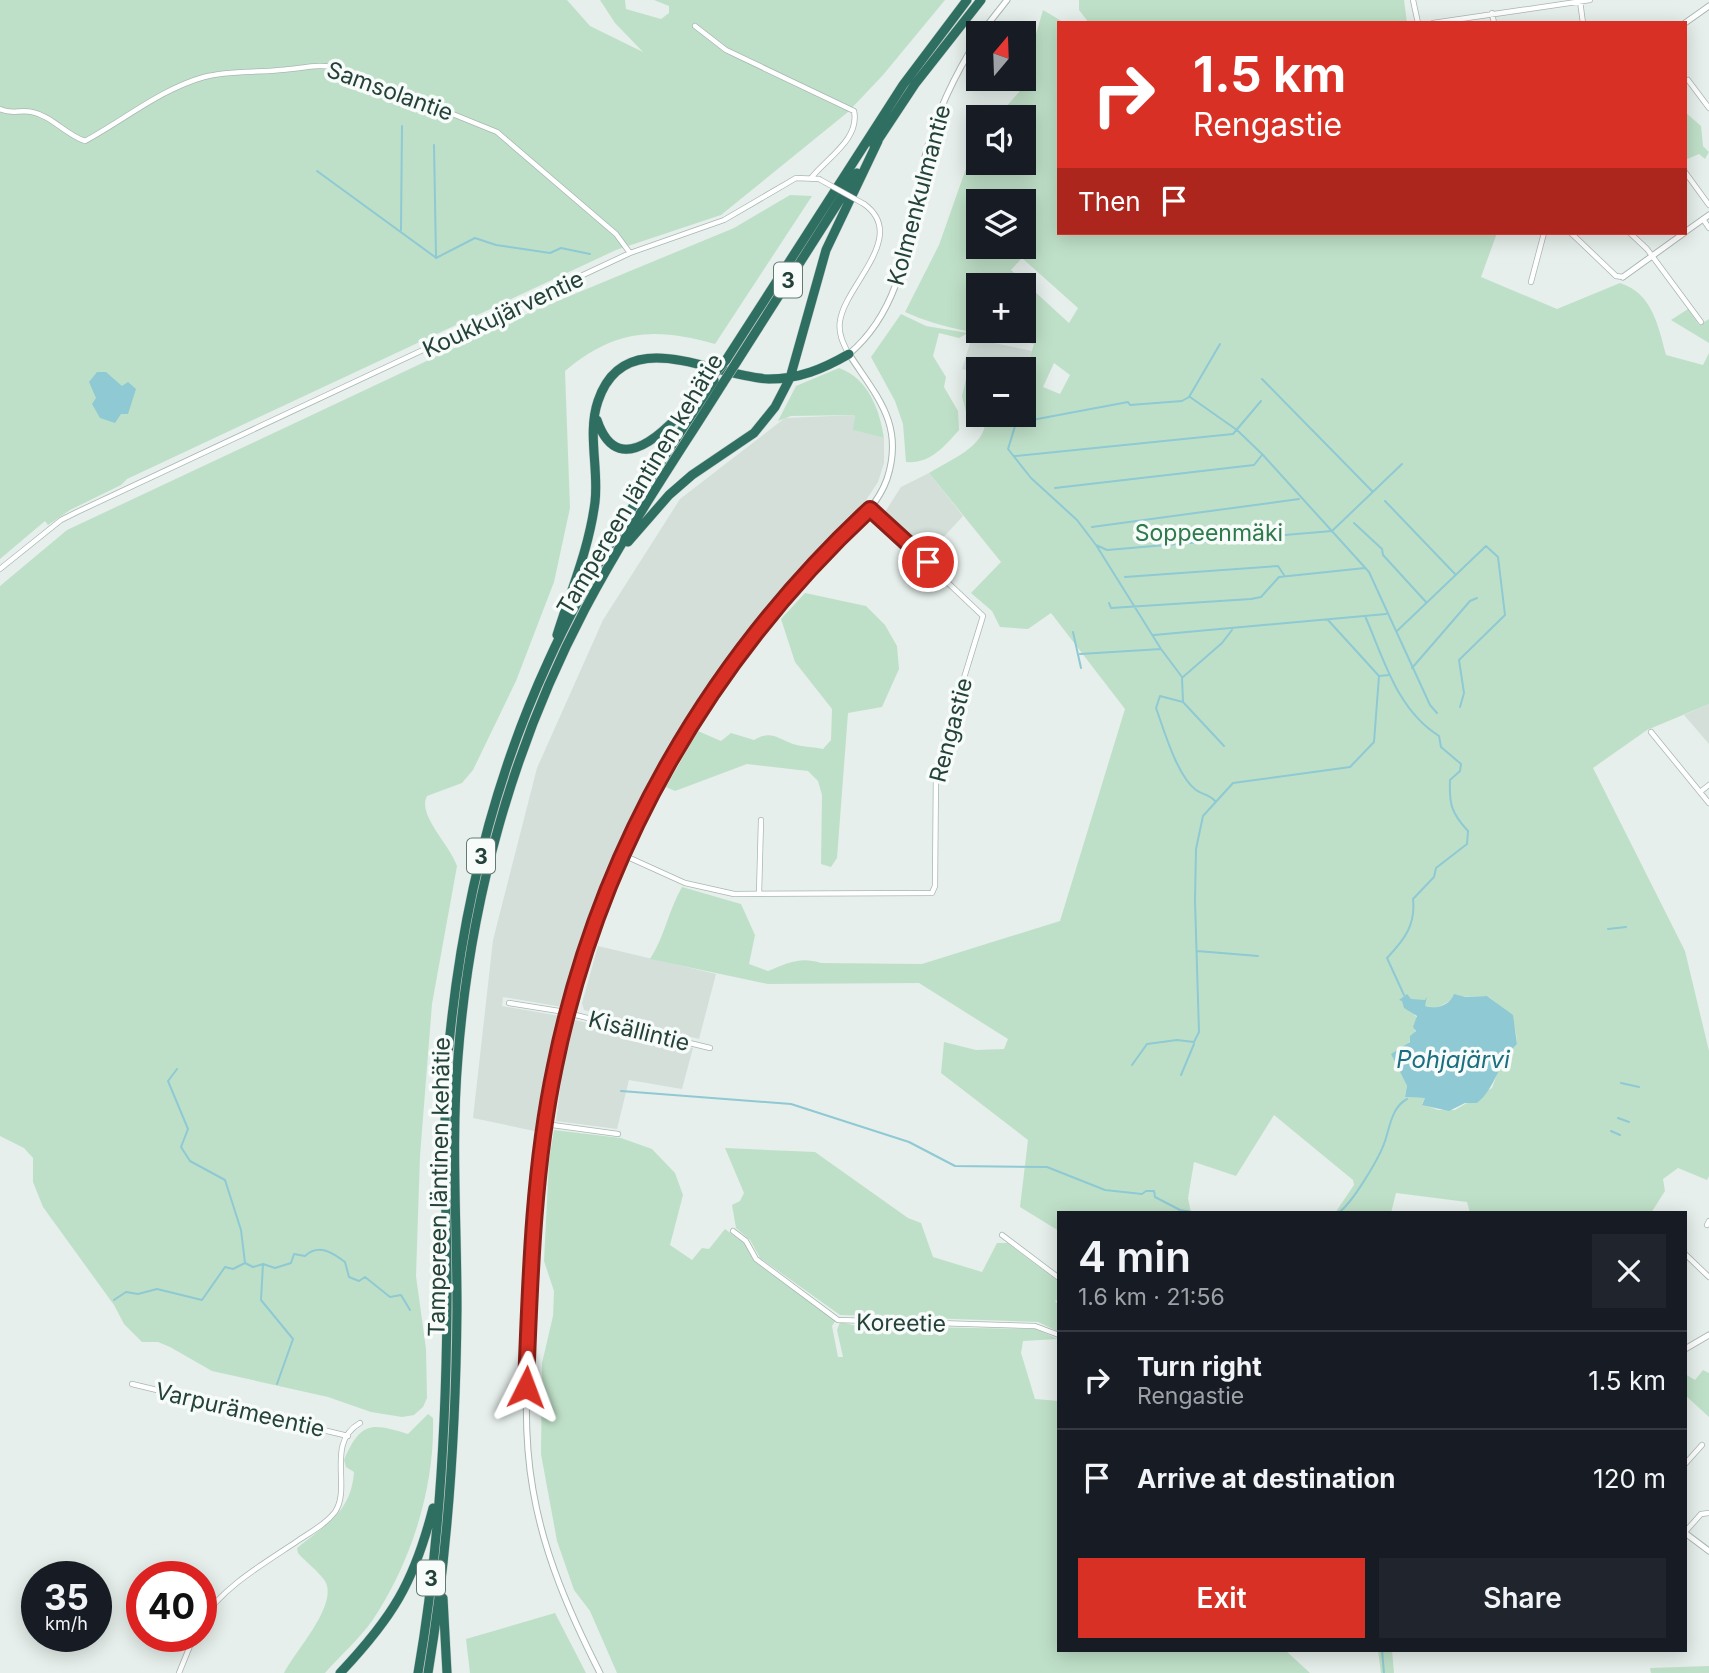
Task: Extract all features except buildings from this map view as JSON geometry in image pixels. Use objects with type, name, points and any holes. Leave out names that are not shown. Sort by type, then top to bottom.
[{"type":"highway","name":"Tampereen läntinen kehätie","points":[[428,1673],[442,1574],[456,1383],[457,1058],[472,940],[485,878],[517,767],[555,670],[607,568],[726,360],[897,94],[967,0]]},
{"type":"highway","name":"Tampereen läntinen kehätie","points":[[418,1673],[440,1483],[447,1317],[445,1122],[455,990],[463,938],[492,813],[526,714],[549,660],[601,558],[716,381],[736,363],[915,84],[981,0]]},
{"type":"highway","points":[[607,568],[669,495],[761,426],[790,378],[826,250],[878,141]]},
{"type":"highway","points":[[549,660],[590,534],[595,498],[595,415],[601,393],[611,377],[630,363],[647,358],[681,360],[755,378],[790,378],[818,370],[849,354]]},
{"type":"highway","points":[[595,415],[607,439],[618,446],[636,448],[663,432],[716,381]]},
{"type":"highway","points":[[340,1673],[370,1642],[404,1593],[425,1541],[440,1483]]},
{"type":"highway","points":[[442,1574],[447,1673]]},
{"type":"street","points":[[990,21],[1007,0]]},
{"type":"street","points":[[1413,0],[1418,21]]},
{"type":"street","points":[[1445,21],[1548,2],[1590,0]]},
{"type":"street","points":[[1580,1],[1583,21]]},
{"type":"street","points":[[1687,22],[1709,6]]},
{"type":"street","points":[[1492,13],[1494,21]]},
{"type":"street","points":[[600,1673],[573,1619],[548,1555],[533,1490],[526,1408],[545,1124],[567,1013],[586,947],[621,854],[674,750],[729,667],[800,577],[870,509],[887,478],[892,439],[881,399],[849,354],[840,333],[841,317],[880,236],[876,215],[864,204],[812,177],[846,141],[854,125],[853,111],[726,50],[695,26]]},
{"type":"street","name":"Kolmenkulmantie","points":[[849,354],[870,333],[893,293],[904,261],[931,136],[953,80],[966,58]]},
{"type":"street","name":"Samsolantie","points":[[0,108],[9,113],[30,111],[42,115],[72,137],[85,141],[144,104],[202,77],[312,65],[339,68],[496,132],[616,234],[630,254]]},
{"type":"street","points":[[1688,80],[1709,108]]},
{"type":"street","points":[[1687,175],[1709,205]]},
{"type":"street","name":"Koukkujärventie","points":[[0,569],[61,520],[77,512],[630,254],[724,220],[796,178],[812,177]]},
{"type":"street","points":[[1687,231],[1709,215]]},
{"type":"street","points":[[1703,219],[1709,228]]},
{"type":"street","points":[[1531,282],[1543,235]]},
{"type":"street","points":[[1574,235],[1616,276],[1623,277],[1681,235]]},
{"type":"street","points":[[1632,235],[1652,256],[1701,322]]},
{"type":"street","name":"Rengastie","points":[[621,854],[697,887],[734,894],[932,893],[936,769],[983,616],[870,509]]},
{"type":"street","points":[[1651,732],[1709,803]]},
{"type":"street","points":[[1700,792],[1709,785]]},
{"type":"street","points":[[759,894],[761,820]]},
{"type":"street","name":"Kisällintie","points":[[509,1003],[567,1013],[710,1048]]},
{"type":"street","points":[[545,1124],[618,1134]]},
{"type":"street","name":"Koreetie","points":[[733,1231],[746,1241],[756,1259],[838,1320],[1035,1326],[1057,1334]]},
{"type":"street","points":[[1002,1235],[1057,1276]]},
{"type":"street","points":[[1687,1256],[1709,1276]]},
{"type":"street","points":[[1687,1348],[1709,1335]]},
{"type":"street","name":"Varpurämeentie","points":[[132,1384],[348,1436]]},
{"type":"street","points":[[217,1603],[232,1587],[317,1529],[334,1513],[341,1497],[339,1462],[348,1436],[360,1423]]},
{"type":"street","points":[[1687,1462],[1702,1445]]},
{"type":"street","points":[[1687,1531],[1701,1514],[1709,1513]]},
{"type":"street","points":[[1687,1534],[1709,1551]]},
{"type":"street","points":[[179,1673],[188,1652]]},
{"type":"shaded area","points":[[970,343],[994,343],[1032,351],[1030,357],[966,357],[966,370],[962,369]]},
{"type":"shaded area","points":[[855,415],[854,430],[884,438],[884,463],[878,482],[864,503],[805,561],[770,602],[681,726],[605,875],[580,943],[562,1007],[503,997],[502,1006],[560,1016],[539,1132],[473,1118],[493,940],[537,768],[603,620],[680,499],[785,418]]},
{"type":"shaded area","points":[[929,473],[963,516],[927,555],[885,512],[901,487]]},
{"type":"shaded area","points":[[1709,704],[1709,744],[1684,715]]},
{"type":"shaded area","points":[[598,946],[716,974],[699,1039],[584,1010],[582,1003]]},
{"type":"shaded area","points":[[575,1020],[693,1048],[682,1089],[629,1080],[617,1129],[556,1121],[562,1072]]},
{"type":"green space","points":[[0,0],[567,0],[590,26],[643,52],[615,23],[600,0],[625,0],[626,9],[661,19],[669,13],[669,6],[654,0],[945,0],[883,75],[848,112],[721,215],[616,250],[127,479],[121,485],[70,510],[48,525],[45,521],[0,559]]},
{"type":"green space","points":[[1079,0],[1404,0],[1407,21],[1087,21],[1079,10]]},
{"type":"green space","name":"Soppeenmäki","points":[[1043,10],[1062,21],[1057,21],[1057,235],[1496,235],[1481,277],[1557,309],[1620,283],[1640,294],[1647,302],[1666,355],[1703,365],[1709,353],[1709,704],[1647,730],[1593,768],[1685,951],[1709,1051],[1707,1180],[1678,1168],[1663,1179],[1665,1191],[1652,1211],[1469,1211],[1467,1202],[1396,1193],[1392,1211],[1336,1211],[1354,1185],[1353,1180],[1274,1115],[1236,1176],[1194,1162],[1188,1198],[1191,1211],[1057,1211],[1057,1230],[1020,1207],[1028,1140],[941,1073],[944,1042],[976,1050],[1004,1049],[1008,1039],[919,983],[768,984],[650,959],[682,887],[741,904],[755,935],[749,964],[768,971],[800,960],[821,963],[922,964],[1060,921],[1125,709],[1051,613],[1028,629],[1000,627],[992,611],[971,593],[1001,562],[929,473],[975,444],[985,427],[1036,427],[1036,357],[1030,357],[1034,344],[1029,343],[1036,343],[1036,293],[1069,323],[1078,308],[1023,259],[1036,259],[1036,189],[966,189],[966,259],[1021,259],[1011,270],[1014,273],[966,273],[966,331],[905,312],[939,245],[966,168],[966,175],[1036,175],[1036,105],[1008,105],[1019,91],[1036,91],[1036,34]],"holes":[[[1054,363],[1070,375],[1060,394],[1043,387]],[[1487,996],[1509,1015],[1515,1028],[1517,1044],[1503,1057],[1492,1088],[1455,1110],[1438,1110],[1422,1104],[1425,1098],[1405,1097],[1407,1086],[1393,1058],[1412,1039],[1418,1019],[1403,1001],[1426,1000],[1424,1006],[1437,1008],[1457,997]]]},
{"type":"green space","points":[[1687,114],[1701,126],[1703,146],[1709,152],[1705,159],[1699,154],[1687,159]]},
{"type":"green space","points":[[790,195],[812,196],[715,344],[673,335],[636,335],[601,347],[565,371],[570,508],[554,582],[516,681],[473,770],[462,783],[427,796],[426,812],[457,866],[432,1004],[420,1156],[416,1276],[426,1349],[427,1398],[423,1407],[414,1415],[402,1417],[371,1412],[328,1397],[212,1371],[158,1342],[142,1342],[124,1324],[114,1305],[43,1207],[33,1182],[33,1158],[24,1148],[0,1136],[0,586],[67,530],[531,312],[734,228]]},
{"type":"green space","points":[[1688,309],[1699,325],[1709,319],[1709,343],[1671,320]]},
{"type":"green space","points":[[901,314],[926,326],[966,333],[959,338],[939,333],[933,356],[946,377],[944,387],[958,411],[959,430],[936,453],[922,460],[906,462],[903,424],[895,401],[871,357]]},
{"type":"green space","points":[[839,368],[858,379],[871,396],[884,438],[853,430],[855,415],[791,416],[778,421],[796,386]]},
{"type":"green space","points":[[966,379],[966,412],[962,396]]},
{"type":"green space","points":[[805,593],[866,606],[885,625],[897,646],[899,669],[882,707],[848,713],[837,858],[831,867],[821,864],[822,795],[818,781],[808,771],[747,764],[675,791],[666,787],[698,731],[721,741],[731,733],[754,740],[770,735],[797,745],[823,749],[831,740],[832,709],[795,662],[781,619]]},
{"type":"green space","points":[[554,1130],[621,1138],[652,1149],[675,1173],[683,1195],[670,1245],[692,1260],[702,1248],[709,1249],[725,1229],[745,1244],[755,1262],[836,1320],[832,1326],[838,1357],[843,1357],[837,1330],[840,1322],[857,1326],[1036,1329],[1057,1339],[1023,1341],[1021,1353],[1035,1399],[1057,1401],[1057,1652],[1287,1652],[1310,1673],[617,1673],[590,1611],[574,1590],[557,1541],[541,1454],[542,1363],[553,1316],[554,1291],[544,1261],[549,1160]]},
{"type":"green space","points":[[725,1148],[815,1152],[908,1218],[921,1223],[933,1257],[982,1272],[997,1243],[1008,1243],[1057,1280],[1057,1331],[1038,1322],[840,1315],[760,1258],[750,1240],[736,1228],[732,1205],[740,1201],[744,1193]]},
{"type":"green space","points":[[1703,1370],[1709,1373],[1709,1417],[1687,1397],[1687,1375],[1695,1380]]},
{"type":"green space","points":[[428,1414],[433,1418],[433,1444],[425,1498],[409,1550],[386,1598],[367,1628],[325,1673],[284,1673],[321,1615],[328,1591],[325,1581],[298,1553],[297,1548],[327,1524],[348,1498],[354,1472],[346,1467],[344,1460],[350,1447],[368,1428],[385,1428],[408,1434]]},
{"type":"green space","points":[[555,1613],[586,1673],[470,1673],[466,1639]]},
{"type":"green space","points":[[1378,1652],[1392,1652],[1394,1673],[1381,1673]]},
{"type":"green space","points":[[1709,1666],[1709,1673],[1651,1673],[1650,1668]]},
{"type":"water","points":[[97,372],[106,372],[122,386],[128,382],[136,389],[128,414],[121,414],[115,423],[100,418],[92,404],[96,398],[89,382]]},
{"type":"water","name":"Pohjajärvi","points":[[1407,994],[1411,999],[1425,1000],[1427,996],[1425,1006],[1434,1007],[1446,1004],[1454,994],[1465,997],[1487,996],[1513,1015],[1517,1044],[1505,1059],[1489,1090],[1477,1103],[1465,1103],[1449,1111],[1422,1105],[1425,1098],[1405,1097],[1407,1086],[1391,1054],[1410,1042],[1410,1036],[1416,1031],[1413,1027],[1417,1016],[1404,1008],[1399,1000]]},
{"type":"waterway","points":[[401,230],[402,126]]},
{"type":"waterway","points":[[434,145],[436,257]]},
{"type":"waterway","points":[[317,171],[435,257]]},
{"type":"waterway","points":[[436,258],[475,238],[496,245],[550,253],[561,248],[590,254]]},
{"type":"waterway","points":[[1220,344],[1189,397],[1182,401],[1130,405],[1128,402],[1016,423],[1008,449],[1031,478],[1077,520],[1096,545],[1161,649],[1182,677],[1183,702],[1224,746]]},
{"type":"waterway","points":[[1262,379],[1373,492]]},
{"type":"waterway","points":[[1190,397],[1237,430],[1263,455],[1369,572],[1430,705],[1437,713]]},
{"type":"waterway","points":[[1015,456],[1233,434],[1261,401]]},
{"type":"waterway","points":[[1055,488],[1254,465],[1262,455]]},
{"type":"waterway","points":[[1096,545],[1107,550],[1332,531],[1402,464]]},
{"type":"waterway","points":[[1092,527],[1299,499]]},
{"type":"waterway","points":[[1385,501],[1455,574]]},
{"type":"waterway","points":[[1354,523],[1382,549],[1383,555],[1426,602]]},
{"type":"waterway","points":[[1397,631],[1486,546],[1498,557],[1505,615],[1459,660],[1464,693],[1460,707]]},
{"type":"waterway","points":[[1125,577],[1278,566],[1284,575]]},
{"type":"waterway","points":[[1109,603],[1111,608],[1251,599],[1261,597],[1279,577],[1365,568]]},
{"type":"waterway","points":[[1412,668],[1470,601],[1477,598]]},
{"type":"waterway","points":[[1154,635],[1386,614]]},
{"type":"waterway","points":[[1365,616],[1402,698],[1412,712],[1439,736],[1441,747],[1461,764],[1460,771],[1450,780],[1450,795],[1452,807],[1468,831],[1467,844],[1436,868],[1434,877],[1413,899],[1413,917],[1408,932],[1387,958],[1404,995]]},
{"type":"waterway","points":[[1328,620],[1379,676],[1389,675]]},
{"type":"waterway","points":[[1183,677],[1222,643],[1232,630]]},
{"type":"waterway","points":[[1073,632],[1081,668]]},
{"type":"waterway","points":[[1080,654],[1161,649]]},
{"type":"waterway","points":[[1132,1065],[1147,1044],[1177,1040],[1194,1042],[1199,1032],[1195,901],[1196,849],[1203,816],[1233,783],[1350,767],[1374,742],[1379,676]]},
{"type":"waterway","points":[[1183,702],[1160,696],[1156,708],[1183,774],[1196,790],[1215,801]]},
{"type":"waterway","points":[[1608,929],[1626,927]]},
{"type":"waterway","points":[[1197,951],[1258,956]]},
{"type":"waterway","points":[[1181,1075],[1194,1044]]},
{"type":"waterway","points":[[177,1069],[168,1081],[188,1129],[181,1147],[190,1161],[225,1180],[241,1230],[245,1263],[253,1267],[263,1264],[275,1268],[291,1263],[294,1254],[305,1256],[315,1250],[326,1251],[345,1262],[349,1277],[359,1281],[365,1277],[390,1297],[401,1295],[410,1310]]},
{"type":"waterway","points":[[1621,1083],[1639,1087]]},
{"type":"waterway","points":[[621,1091],[791,1104],[909,1142],[955,1166],[1047,1167],[1105,1190],[1142,1194],[1154,1191],[1155,1197],[1186,1211]]},
{"type":"waterway","points":[[1340,1211],[1365,1180],[1382,1148],[1395,1112],[1407,1099]]},
{"type":"waterway","points":[[1618,1118],[1629,1122]]},
{"type":"waterway","points":[[1611,1131],[1620,1135]]},
{"type":"waterway","points":[[114,1300],[126,1292],[138,1294],[157,1289],[202,1300],[225,1267],[233,1269],[245,1263]]},
{"type":"waterway","points":[[263,1264],[261,1300],[293,1339],[277,1384]]},
{"type":"waterway","points":[[1382,1652],[1384,1673]]},
{"type":"route","points":[[526,1387],[541,1156],[554,1069],[586,947],[612,874],[647,799],[687,730],[734,659],[800,577],[870,509],[928,562]]}]
